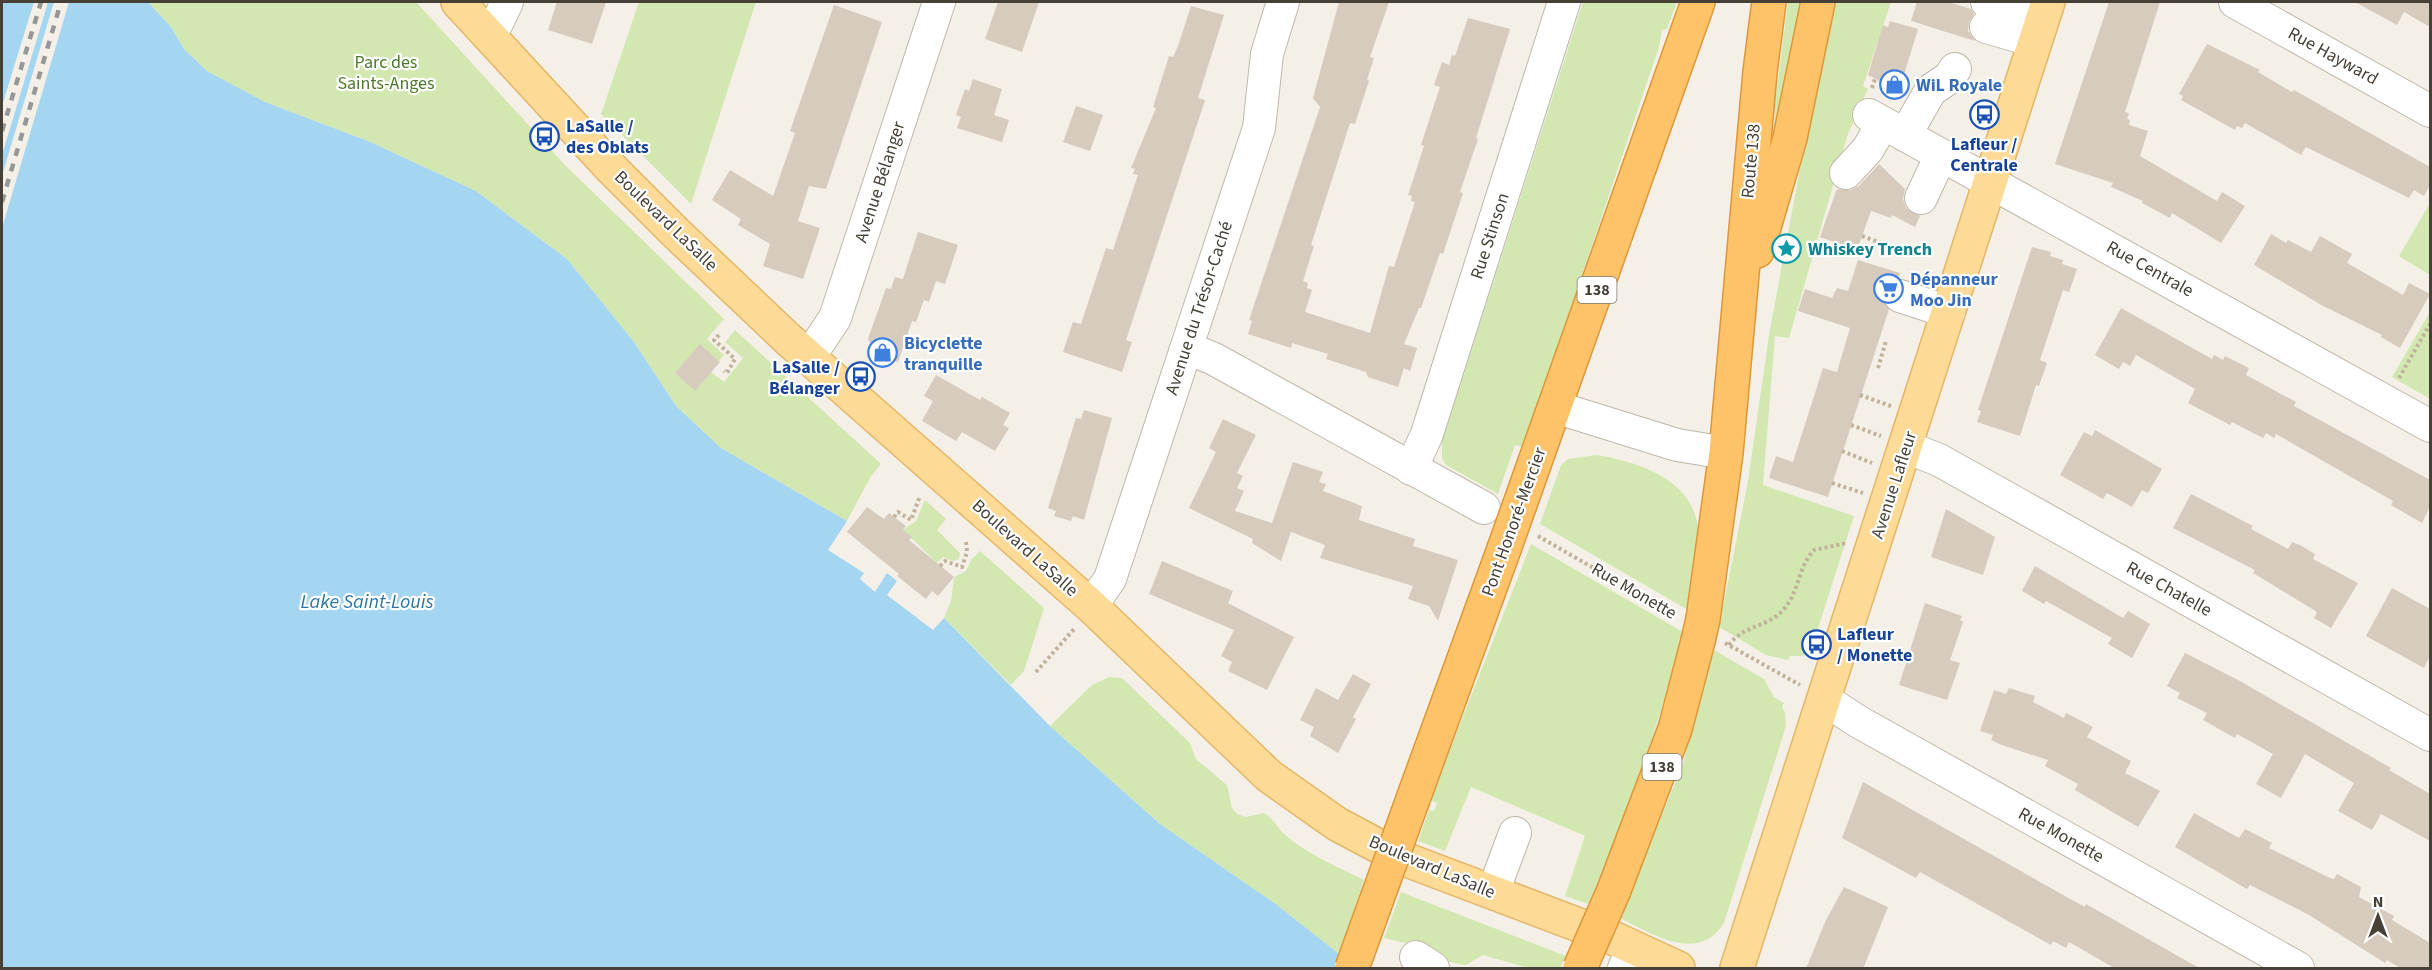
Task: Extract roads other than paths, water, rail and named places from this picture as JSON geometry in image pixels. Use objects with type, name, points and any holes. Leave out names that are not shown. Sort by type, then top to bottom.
[{"type":"highway","name":"138","points":[[1673,75],[1698,2]]},
{"type":"highway","points":[[1673,75],[1711,2]]},
{"type":"highway","name":"Route 138","points":[[1737,321],[1769,2]]},
{"type":"highway","points":[[1737,321],[1790,138],[1818,2]]},
{"type":"highway","name":"Pont Honoré-Mercier","points":[[1352,969],[1413,799],[1518,528],[1556,408],[1673,75]]},
{"type":"highway","name":"138","points":[[1580,969],[1614,890],[1672,738],[1707,633],[1737,321]]},
{"type":"main road","name":"Boulevard LaSalle","points":[[458,2],[611,168],[1083,617],[1306,804],[1337,824],[1399,857],[1493,892],[1628,958],[1678,969]]},
{"type":"main road","name":"Avenue Lafleur","points":[[1737,969],[1812,692],[1894,442],[1949,312],[2042,21]]},
{"type":"street","points":[[487,33],[497,23],[507,2]]},
{"type":"street","name":"Avenue Bélanger","points":[[809,357],[835,318],[939,2]]},
{"type":"street","name":"Avenue du Trésor-Caché","points":[[1083,617],[1110,579],[1187,348],[1262,116],[1267,54],[1283,2]]},
{"type":"street","name":"Rue Stinson","points":[[1411,469],[1427,434],[1564,2]]},
{"type":"street","name":"Rue Hayward","points":[[2235,2],[2430,111]]},
{"type":"street","points":[[1987,14],[2042,21]]},
{"type":"street","points":[[1846,173],[1868,149],[1882,115],[1931,90],[1948,78],[1955,69]]},
{"type":"street","name":"Rue Centrale","points":[[1882,115],[1941,155],[1992,180],[2430,426]]},
{"type":"street","points":[[1921,198],[1941,155]]},
{"type":"street","points":[[1900,296],[1949,312]]},
{"type":"street","points":[[1187,348],[1214,358],[1484,508]]},
{"type":"street","points":[[1556,408],[1677,445],[1726,453]]},
{"type":"street","name":"Rue Chatelle","points":[[1894,442],[1939,460],[2430,735]]},
{"type":"street","name":"Rue Monette","points":[[1812,692],[1859,722],[2298,969]]},
{"type":"street","points":[[1493,892],[1515,833]]},
{"type":"water","name":"Lake Saint-Louis","points":[[2,2],[148,2],[171,27],[184,49],[207,71],[265,102],[368,141],[476,191],[567,259],[634,342],[676,406],[721,448],[847,521],[828,550],[864,573],[860,579],[875,592],[887,573],[897,581],[887,595],[933,630],[944,618],[1050,726],[1160,824],[1277,905],[1339,954],[1335,965],[1341,968],[2,968]]},
{"type":"railway","points":[[2,131],[41,2]]},
{"type":"railway","points":[[2,202],[61,2]]},
{"type":"place","name":"WiL Royale","points":[[1895,85]]},
{"type":"place","name":"Lafleur / Centrale","points":[[1984,115]]},
{"type":"place","name":"LaSalle / des Oblats","points":[[545,136]]},
{"type":"place","name":"Whiskey Trench","points":[[1787,249]]},
{"type":"place","name":"Dépanneur Moo Jin","points":[[1889,289]]},
{"type":"place","name":"Bicyclette tranquille","points":[[883,353]]},
{"type":"place","name":"LaSalle / Bélanger","points":[[861,377]]},
{"type":"place","name":"Lafleur / Monette","points":[[1816,644]]},
{"type":"park label","name":"Parc des Saints-Anges","points":[[386,72]]}]
